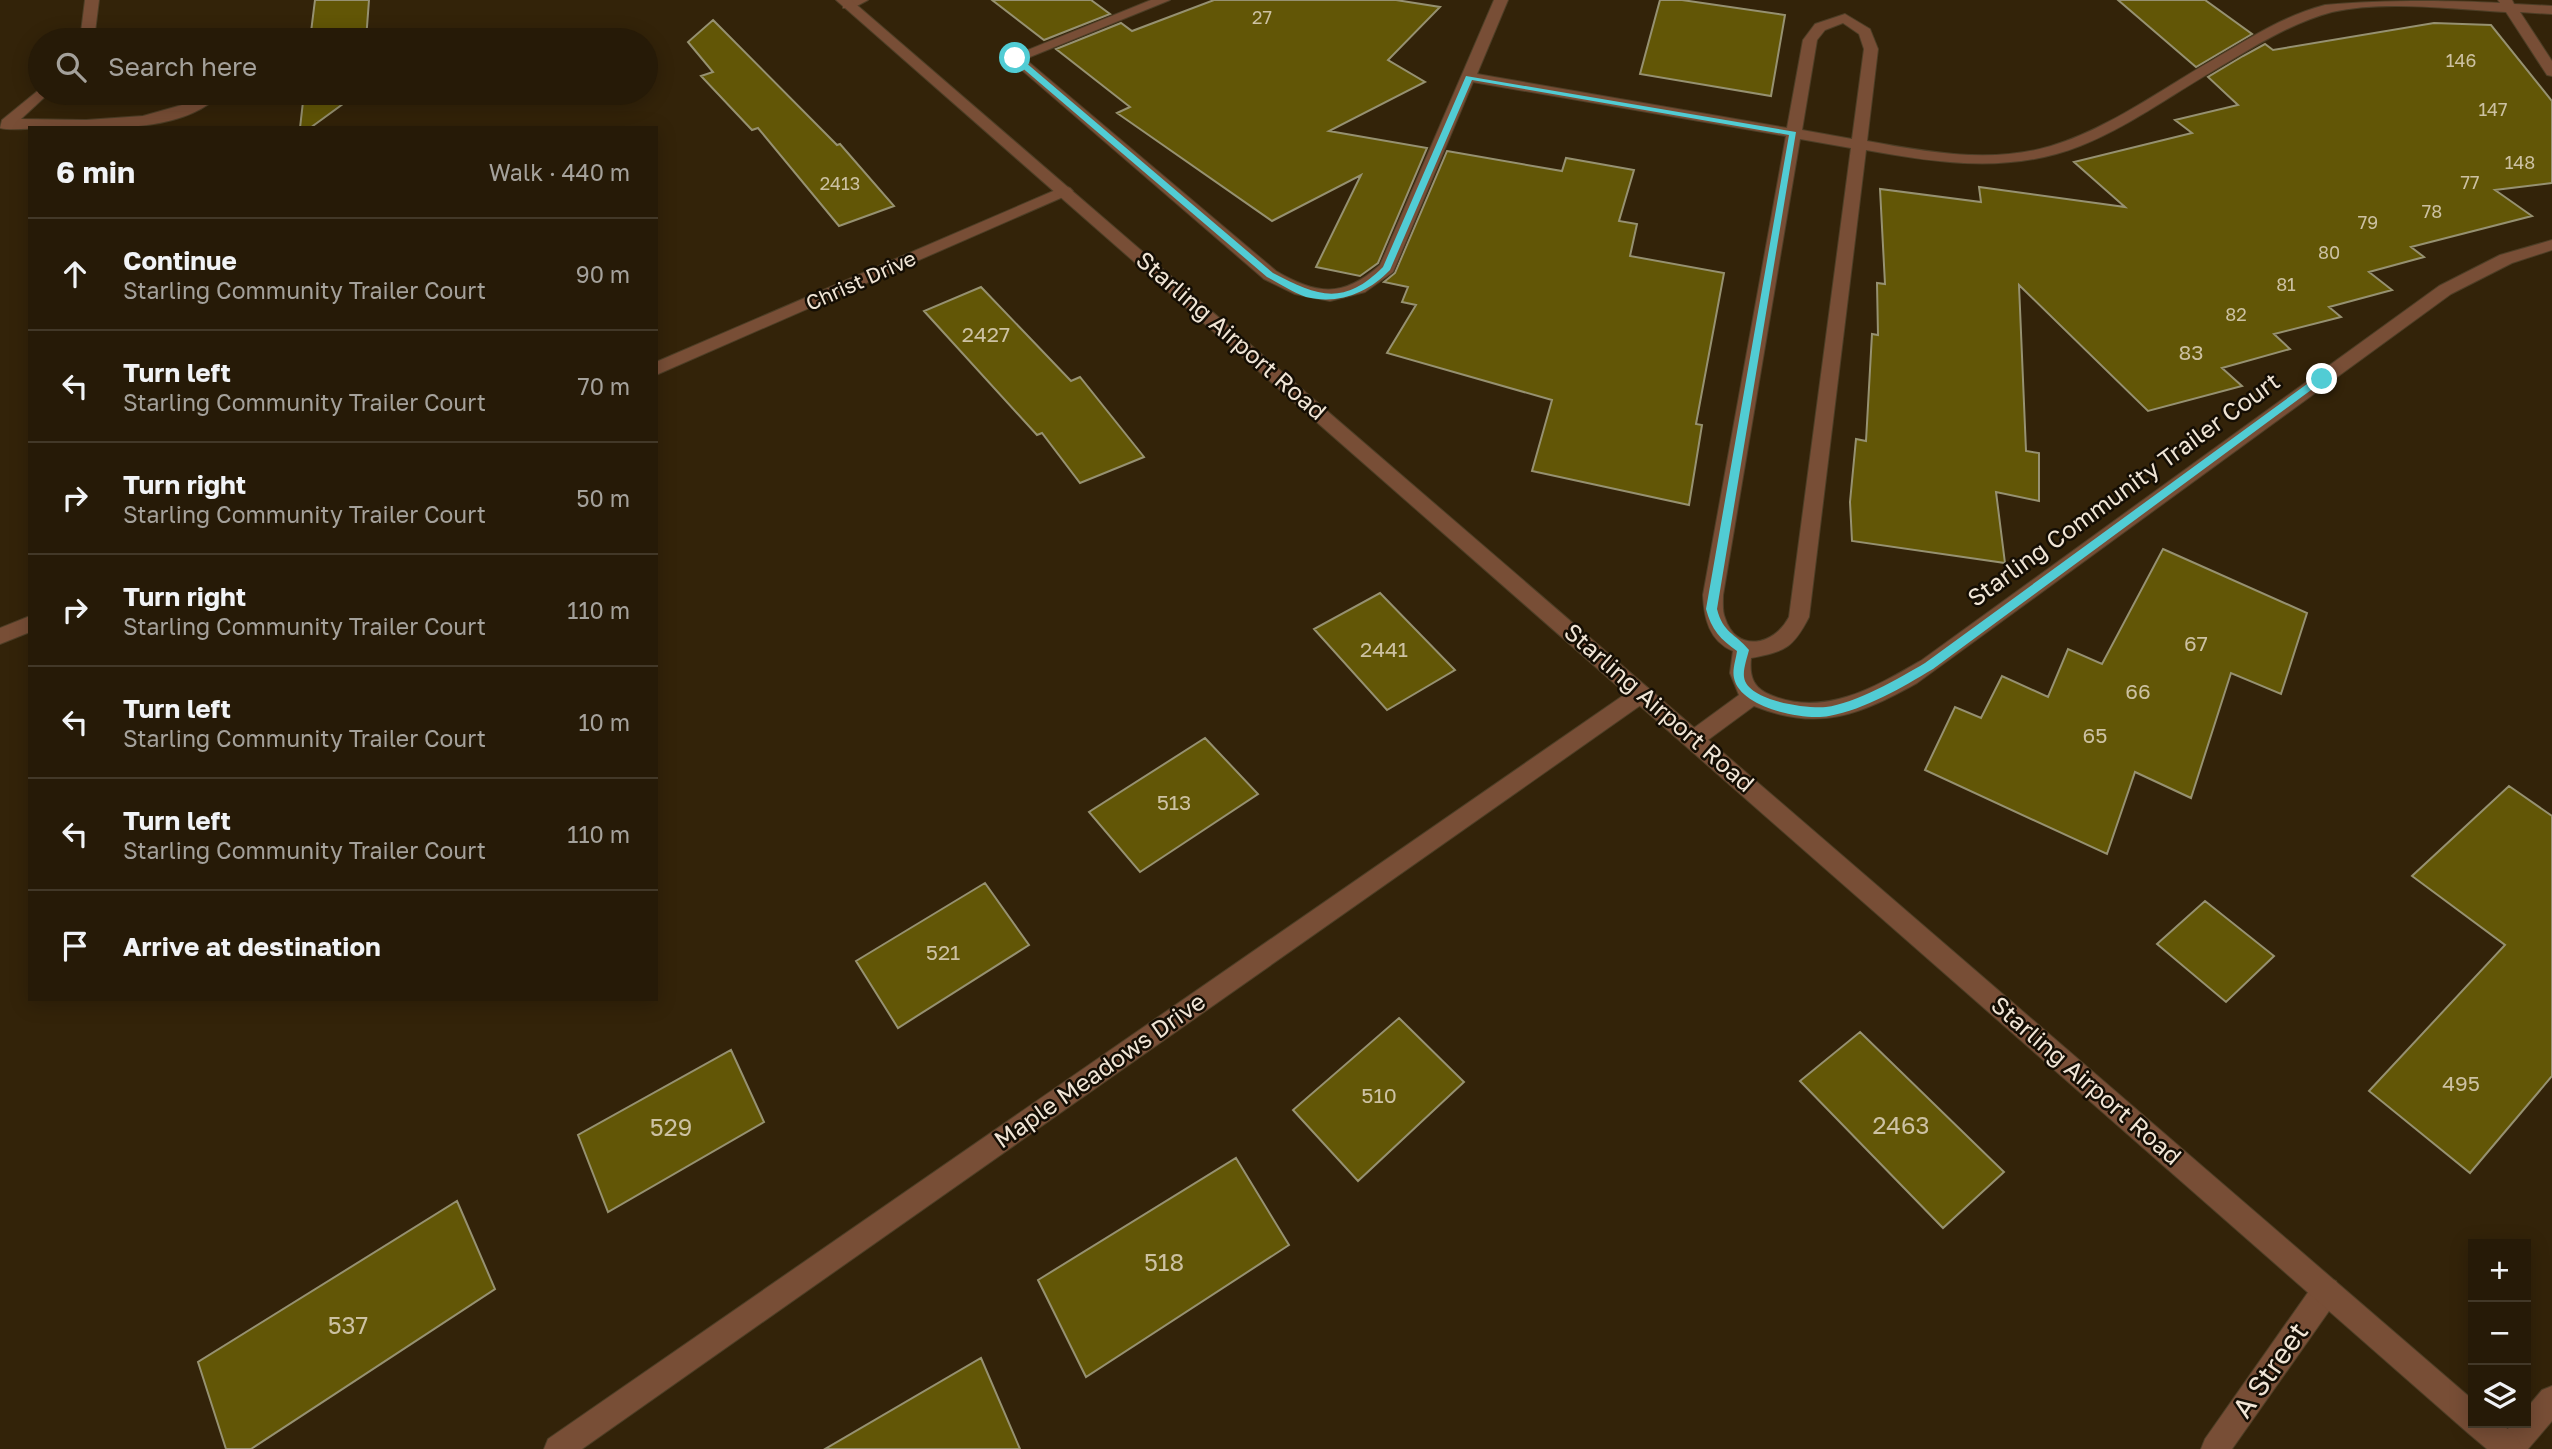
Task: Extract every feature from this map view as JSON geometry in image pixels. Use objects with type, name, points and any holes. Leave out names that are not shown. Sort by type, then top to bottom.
[{"type":"street","points":[[88,28],[92,0]]},
{"type":"street","points":[[1163,0],[1015,58],[1254,262],[1288,286],[1307,294],[1331,297],[1355,292],[1374,281],[1387,268],[1501,0]]},
{"type":"street","name":"Starling Airport Road","points":[[851,2],[2468,1414]]},
{"type":"street","points":[[1469,77],[1937,158],[1985,161],[2038,156],[2064,149],[2093,135],[2280,26],[2327,9],[2377,2],[2508,4],[2552,10]]},
{"type":"street","points":[[2508,4],[2552,72]]},
{"type":"street","points":[[1847,13],[1865,32],[1871,49],[1799,617],[1795,630],[1784,641],[1760,650],[1743,650],[1727,638],[1715,623],[1711,609],[1793,134],[1810,40],[1820,27],[1847,13]]},
{"type":"street","points":[[3,126],[28,105]]},
{"type":"street","points":[[3,126],[134,121],[175,114],[195,105]]},
{"type":"street","name":"Christ Drive","points":[[658,368],[1065,191]]},
{"type":"street","name":"Starling Community Trailer Court","points":[[1753,696],[1781,708],[1827,712],[1891,689],[1929,666],[2445,290],[2506,259],[2552,245]]},
{"type":"street","points":[[0,636],[28,625]]},
{"type":"street","points":[[1694,739],[1753,696],[1742,685],[1739,676],[1743,650]]},
{"type":"street","name":"Maple Meadows Drive","points":[[558,1449],[1641,694]]},
{"type":"street","name":"A Street","points":[[2215,1449],[2326,1291]]},
{"type":"street","points":[[2484,1428],[2509,1449],[2552,1400]]},
{"type":"building","points":[[315,0],[369,0],[367,28],[312,28]]},
{"type":"building","points":[[992,0],[1091,0],[1110,14],[1044,40]]},
{"type":"building","points":[[1214,0],[1396,0],[1440,7],[1388,60],[1425,82],[1329,131],[1427,148],[1378,263],[1360,276],[1316,267],[1361,175],[1272,221],[1117,113],[1130,107],[1056,49],[1121,23],[1132,31]]},
{"type":"building","points":[[1660,0],[1682,0],[1785,15],[1771,96],[1640,74]]},
{"type":"building","points":[[2118,0],[2205,0],[2252,34],[2196,67]]},
{"type":"building","points":[[713,20],[837,145],[840,144],[894,206],[839,226],[758,128],[752,130],[701,76],[713,72],[688,42]]},
{"type":"building","points":[[2434,23],[2491,25],[2552,101],[2552,183],[2495,190],[2532,216],[2411,247],[2424,257],[2369,272],[2392,290],[2329,307],[2341,317],[2274,334],[2290,349],[2222,368],[2242,386],[2148,411],[2019,285],[2026,451],[2039,453],[2039,501],[1996,492],[2005,563],[1852,541],[1850,502],[1856,439],[1866,441],[1872,334],[1878,335],[1877,283],[1885,284],[1880,189],[1981,202],[1979,187],[2125,207],[2074,162],[2192,133],[2175,120],[2238,105],[2208,77],[2243,56],[2265,44],[2273,50]]},
{"type":"building","points":[[303,105],[342,105],[313,126],[300,126]]},
{"type":"building","points":[[1447,151],[1562,171],[1566,158],[1634,170],[1619,221],[1637,224],[1630,256],[1724,273],[1696,424],[1702,425],[1689,505],[1532,471],[1552,400],[1387,353],[1416,305],[1402,302],[1408,287],[1384,282],[1395,273]]},
{"type":"building","points":[[981,287],[1071,381],[1080,377],[1144,457],[1080,483],[1042,433],[1037,435],[924,311]]},
{"type":"building","points":[[2163,549],[2307,613],[2281,694],[2231,673],[2191,798],[2135,772],[2107,854],[1925,770],[1955,707],[1981,718],[2002,676],[2048,697],[2068,649],[2102,664]]},
{"type":"building","points":[[1380,593],[1455,670],[1387,710],[1314,629]]},
{"type":"building","points":[[1205,738],[1258,794],[1140,872],[1089,812]]},
{"type":"building","points":[[2509,786],[2552,816],[2552,1076],[2470,1173],[2369,1091],[2505,945],[2412,876]]},
{"type":"building","points":[[985,883],[1029,945],[898,1028],[856,961]]},
{"type":"building","points":[[2205,901],[2274,956],[2226,1002],[2157,944]]},
{"type":"building","points":[[1399,1018],[1464,1082],[1358,1181],[1293,1110]]},
{"type":"building","points":[[1860,1032],[2004,1172],[1943,1228],[1800,1081]]},
{"type":"building","points":[[731,1050],[764,1122],[608,1212],[578,1135]]},
{"type":"building","points":[[1236,1158],[1289,1245],[1086,1377],[1038,1280]]},
{"type":"building","points":[[457,1201],[495,1289],[251,1449],[226,1449],[198,1362]]},
{"type":"building","points":[[981,1358],[1020,1449],[825,1449]]},
{"type":"route","points":[[1015,58],[1270,275],[1307,294],[1331,297],[1355,292],[1374,281],[1387,268],[1469,77],[1793,134],[1711,609],[1715,623],[1727,638],[1743,650],[1739,676],[1742,685],[1753,696],[1781,708],[1827,712],[1891,689],[1929,666],[2322,379]]}]
